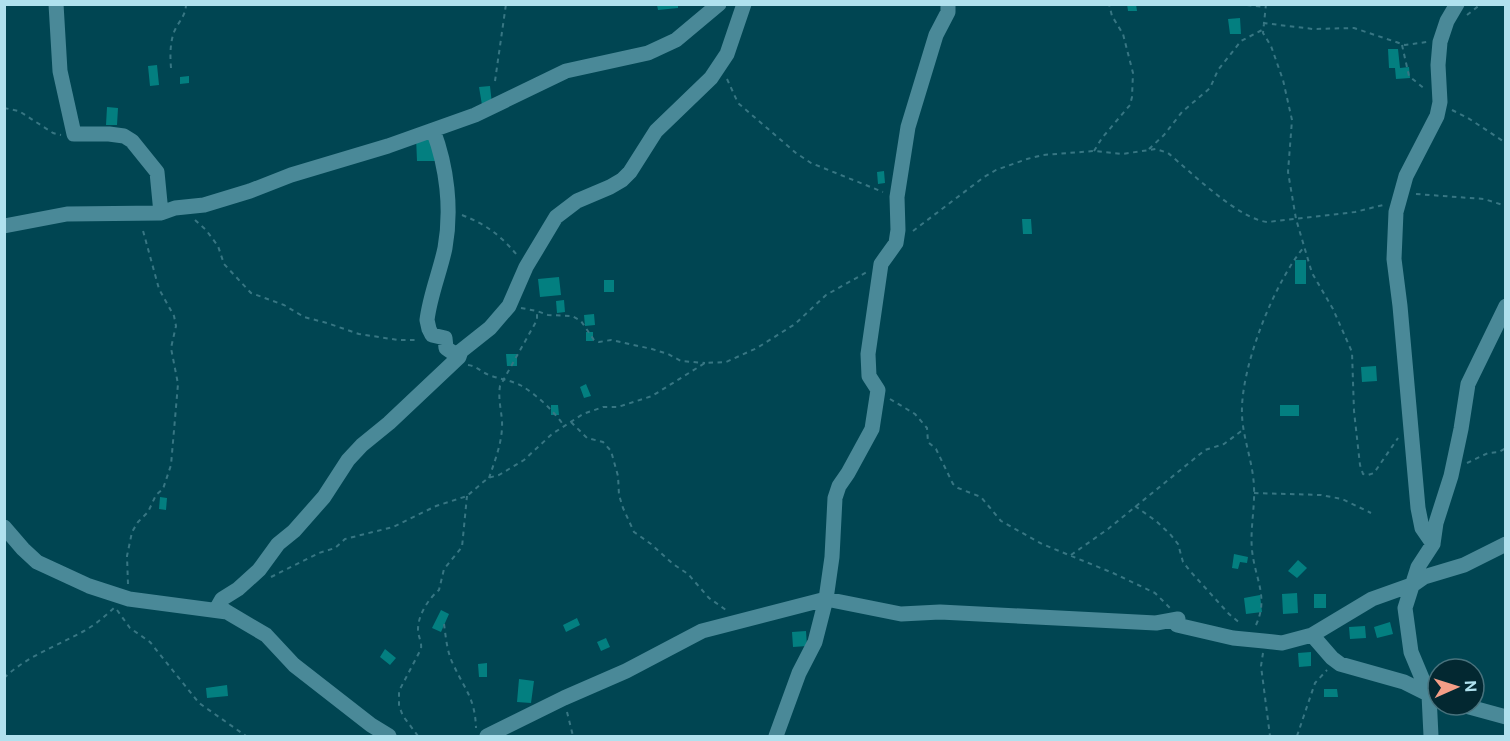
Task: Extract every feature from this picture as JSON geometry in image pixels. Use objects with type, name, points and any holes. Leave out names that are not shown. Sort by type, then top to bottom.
[{"type":"street","points":[[56,4],[60,72],[74,134],[109,134],[124,136],[132,141],[157,172],[168,211]]},
{"type":"street","points":[[4,225],[67,214],[168,211],[204,205],[250,191],[291,175],[433,130],[497,105],[566,71],[626,59],[664,47],[687,33],[719,4]]},
{"type":"street","points":[[389,736],[371,725],[294,665],[266,635],[218,606],[222,599],[238,589],[259,570],[272,550],[294,531],[324,496],[348,460],[362,445],[389,423],[459,357],[461,351],[490,328],[509,306],[526,267],[556,217],[577,201],[622,180],[630,172],[656,131],[694,96],[721,66],[734,39],[744,4]]},
{"type":"street","points":[[776,736],[800,673],[815,642],[826,599],[832,557],[835,498],[839,486],[872,429],[878,390],[869,376],[868,354],[881,264],[896,243],[897,197],[908,127],[936,35],[948,12],[948,4]]},
{"type":"street","points":[[1433,544],[1422,528],[1418,508],[1394,259],[1396,212],[1406,198],[1406,176],[1437,116],[1440,102],[1438,65],[1440,42],[1447,21],[1457,4]]},
{"type":"street","points":[[433,130],[441,158],[449,204],[445,249],[427,320],[432,335],[445,338],[446,348],[459,357]]},
{"type":"street","points":[[1426,681],[1411,652],[1405,608],[1418,567],[1433,544],[1436,523],[1451,476],[1468,384],[1506,306]]},
{"type":"street","points":[[4,527],[37,562],[89,586],[160,604],[227,612]]},
{"type":"street","points":[[482,733],[626,671],[702,631],[826,599],[901,614],[940,612],[1155,624],[1178,620],[1177,625],[1233,638],[1253,636],[1282,643],[1311,635],[1372,599],[1414,585],[1424,577],[1464,565],[1506,544]]},
{"type":"street","points":[[1311,635],[1340,664],[1404,682],[1426,693]]},
{"type":"street","points":[[1486,712],[1506,717]]},
{"type":"street","points":[[1431,736],[1432,717]]},
{"type":"path","points":[[171,68],[172,38],[175,28],[184,17],[186,4]]},
{"type":"path","points":[[495,81],[506,4]]},
{"type":"path","points":[[1094,151],[1130,105],[1132,96],[1133,73],[1123,34],[1112,16],[1109,4]]},
{"type":"path","points":[[1238,4],[1265,6],[1262,30],[1271,46],[1288,96],[1292,120],[1288,172],[1296,219],[1315,280],[1333,309],[1352,352],[1354,411],[1363,474],[1374,473],[1397,439],[1412,432]]},
{"type":"path","points":[[1263,23],[1312,29],[1354,28],[1402,45],[1440,42]]},
{"type":"path","points":[[1149,149],[1164,135],[1182,112],[1210,88],[1218,70],[1243,39],[1262,30]]},
{"type":"path","points":[[1402,45],[1409,76],[1440,102],[1506,143]]},
{"type":"path","points":[[721,66],[738,103],[796,153],[811,163],[838,175],[897,197]]},
{"type":"path","points":[[4,108],[19,111],[53,133],[74,134]]},
{"type":"path","points":[[896,243],[996,170],[1043,155],[1094,151],[1122,154],[1156,149],[1168,153],[1230,204],[1259,221],[1355,212],[1406,198],[1484,199],[1506,206]]},
{"type":"path","points":[[449,204],[456,213],[483,225],[502,238],[526,267]]},
{"type":"path","points":[[168,211],[203,226],[221,252],[225,264],[251,293],[284,305],[304,317],[359,334],[398,340],[423,340]]},
{"type":"path","points":[[128,597],[127,556],[132,532],[148,512],[156,495],[163,489],[171,465],[178,384],[171,348],[176,326],[174,316],[159,289],[144,233],[136,213]]},
{"type":"path","points":[[1253,636],[1262,611],[1263,600],[1252,551],[1254,493],[1252,467],[1244,429],[1242,397],[1249,360],[1281,282],[1304,247]]},
{"type":"path","points":[[509,306],[537,310],[548,315],[572,316],[580,321],[594,340],[599,342],[611,340],[652,349],[681,361],[726,363],[757,348],[795,324],[826,295],[881,264]]},
{"type":"path","points":[[488,478],[499,450],[502,422],[498,398],[500,386],[537,320],[537,310]]},
{"type":"path","points":[[459,357],[465,364],[476,366],[486,374],[520,385],[559,418],[564,426]]},
{"type":"path","points":[[267,579],[335,548],[345,539],[393,527],[436,506],[466,496],[488,478],[524,460],[552,434],[593,409],[618,407],[652,396],[705,363]]},
{"type":"path","points":[[878,390],[894,403],[907,407],[915,414],[927,428],[928,442],[936,449],[949,476],[958,488],[981,497],[1000,521],[1042,544],[1155,593],[1168,605],[1178,620]]},
{"type":"path","points":[[571,422],[587,438],[603,442],[610,451],[618,476],[619,495],[634,532],[688,574],[709,598],[724,607],[738,622]]},
{"type":"path","points":[[1071,555],[1108,529],[1205,450],[1224,444],[1244,429]]},
{"type":"path","points":[[1451,476],[1460,467],[1476,458],[1506,448]]},
{"type":"path","points":[[1254,493],[1321,495],[1342,499],[1371,513]]},
{"type":"path","points":[[418,736],[403,716],[399,706],[399,691],[421,649],[422,642],[418,628],[422,614],[430,597],[440,590],[444,569],[462,547],[466,496]]},
{"type":"path","points":[[1135,506],[1170,534],[1178,544],[1183,562],[1190,571],[1229,614],[1253,636],[1261,666],[1270,736]]},
{"type":"path","points":[[4,678],[16,666],[87,630],[115,607],[130,628],[150,642],[199,703],[246,736]]},
{"type":"path","points":[[444,624],[447,645],[454,667],[470,694],[482,733]]},
{"type":"path","points":[[1297,736],[1318,678],[1324,672],[1340,664]]},
{"type":"path","points":[[564,698],[573,736]]},
{"type":"building","points":[[1127,4],[1136,4],[1137,11],[1128,11]]},
{"type":"building","points":[[657,5],[678,5],[678,8],[658,10]]},
{"type":"building","points":[[1240,18],[1241,34],[1230,34],[1228,19]]},
{"type":"building","points":[[1388,49],[1398,49],[1400,68],[1409,67],[1410,78],[1396,79],[1395,68],[1389,68]]},
{"type":"building","points":[[157,65],[159,85],[150,86],[148,66]]},
{"type":"building","points":[[189,76],[189,83],[180,84],[180,77]]},
{"type":"building","points":[[490,86],[492,104],[482,105],[479,87]]},
{"type":"building","points":[[107,107],[118,108],[117,125],[106,125]]},
{"type":"building","points":[[435,136],[436,161],[417,161],[416,137]]},
{"type":"building","points":[[884,171],[885,183],[878,184],[877,172]]},
{"type":"building","points":[[1022,219],[1031,219],[1032,234],[1023,234]]},
{"type":"building","points":[[1295,260],[1306,260],[1306,284],[1295,284]]},
{"type":"building","points":[[559,277],[561,295],[540,297],[538,279]]},
{"type":"building","points":[[604,280],[614,280],[614,292],[604,292]]},
{"type":"building","points":[[564,300],[565,312],[557,313],[556,301]]},
{"type":"building","points":[[594,314],[595,325],[585,326],[584,315]]},
{"type":"building","points":[[586,332],[593,332],[593,341],[586,341]]},
{"type":"building","points":[[506,354],[517,354],[517,366],[507,366]]},
{"type":"building","points":[[1376,366],[1377,381],[1362,382],[1361,367]]},
{"type":"building","points":[[586,384],[591,396],[584,398],[580,387]]},
{"type":"building","points":[[551,405],[558,405],[559,415],[551,415]]},
{"type":"building","points":[[1280,405],[1299,405],[1299,416],[1280,416]]},
{"type":"building","points":[[160,497],[167,498],[166,510],[159,509]]},
{"type":"building","points":[[1234,554],[1248,557],[1247,563],[1240,562],[1238,569],[1232,568]]},
{"type":"building","points":[[1298,560],[1307,568],[1297,578],[1288,571]]},
{"type":"building","points":[[1297,593],[1298,613],[1283,614],[1282,594]]},
{"type":"building","points":[[1314,594],[1326,594],[1326,608],[1314,608]]},
{"type":"building","points":[[1260,595],[1262,612],[1246,614],[1244,598]]},
{"type":"building","points":[[441,610],[449,614],[441,632],[432,628]]},
{"type":"building","points":[[577,618],[580,625],[566,632],[563,625]]},
{"type":"building","points":[[1390,622],[1393,634],[1377,638],[1374,627]]},
{"type":"building","points":[[1365,626],[1366,638],[1350,639],[1349,627]]},
{"type":"building","points":[[806,631],[807,646],[793,647],[792,632]]},
{"type":"building","points":[[606,638],[610,647],[601,651],[597,642]]},
{"type":"building","points":[[385,649],[396,658],[390,665],[380,657]]},
{"type":"building","points":[[1311,652],[1311,666],[1299,667],[1298,653]]},
{"type":"building","points":[[487,663],[487,677],[479,677],[478,664]]},
{"type":"building","points":[[519,679],[534,681],[531,703],[517,702]]},
{"type":"building","points":[[227,685],[228,696],[207,698],[206,688]]},
{"type":"building","points":[[1324,689],[1337,689],[1338,697],[1324,697]]}]
